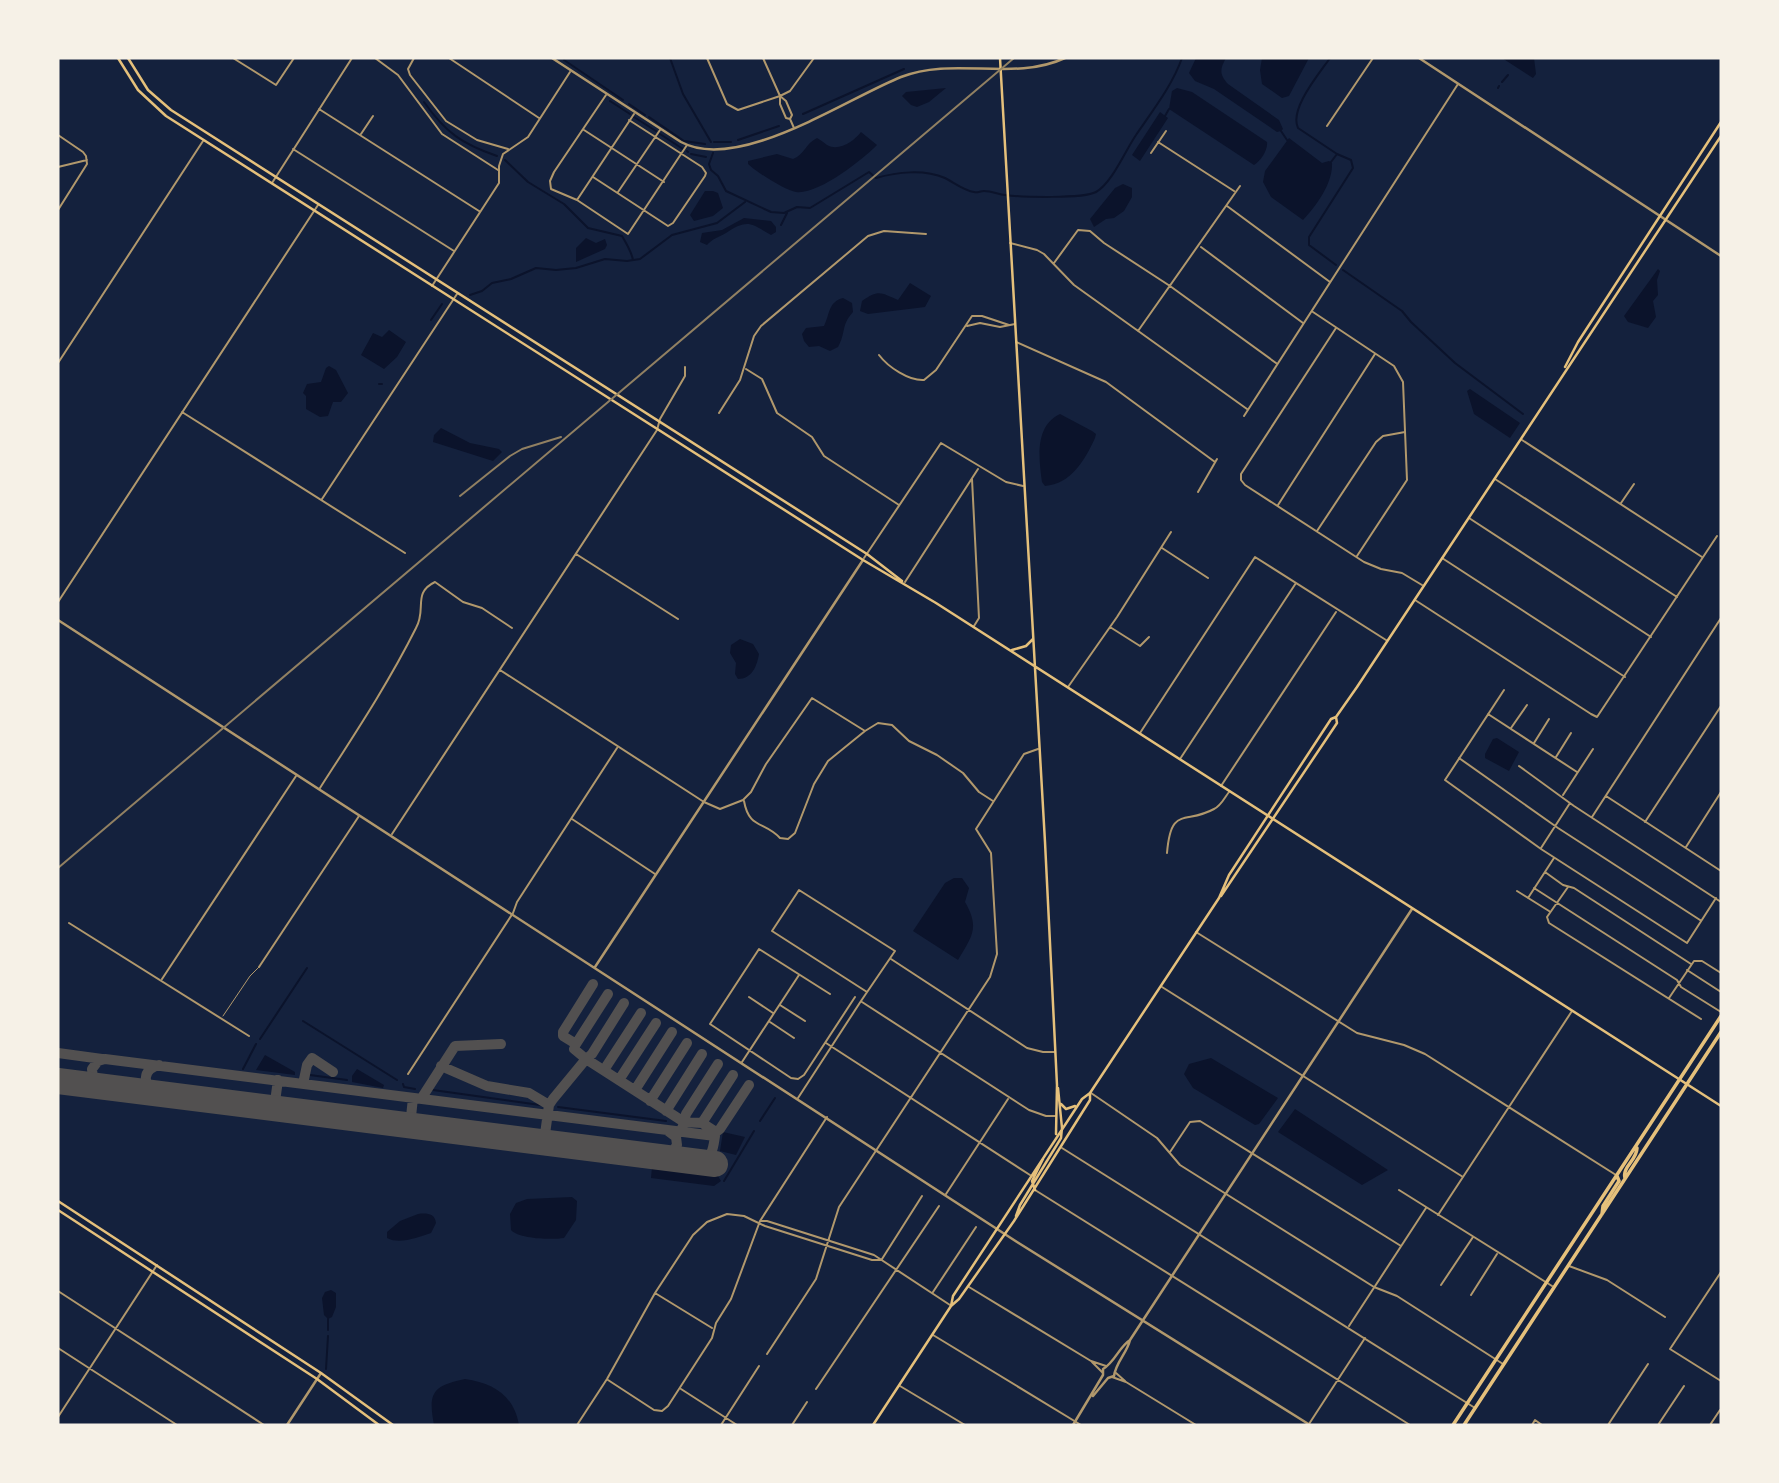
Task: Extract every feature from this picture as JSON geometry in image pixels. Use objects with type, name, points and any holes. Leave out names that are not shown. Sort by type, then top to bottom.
[{"type":"main road","points":[[118,58],[130,79],[153,106],[204,141],[863,561],[904,583],[1010,650],[1721,1106]]},
{"type":"main road","points":[[128,58],[139,78],[160,102],[436,281],[867,554],[904,583]]},
{"type":"main road","points":[[1000,58],[1057,1085],[1056,1138]]},
{"type":"main road","points":[[1561,375],[1578,342],[1721,122]]},
{"type":"main road","points":[[1060,1104],[1069,1109],[1090,1093],[1219,898],[1229,875],[1331,719],[1336,717],[1387,641],[1721,136]]},
{"type":"main road","points":[[1010,650],[1026,646],[1033,639]]},
{"type":"main road","points":[[1219,898],[1337,723],[1336,717]]},
{"type":"main road","points":[[1453,1425],[1721,1014]]},
{"type":"main road","points":[[1464,1425],[1721,1032]]},
{"type":"main road","points":[[873,1425],[951,1306],[959,1300],[1014,1221],[1058,1144],[1062,1128],[1057,1085]]},
{"type":"main road","points":[[1033,1188],[1090,1100],[1090,1093]]},
{"type":"main road","points":[[951,1306],[953,1296],[996,1228],[1082,1099]]},
{"type":"main road","points":[[1625,1179],[1624,1174],[1637,1153],[1637,1146]]},
{"type":"main road","points":[[1033,1188],[1032,1181],[1044,1156]]},
{"type":"main road","points":[[1601,1216],[1603,1206],[1619,1181],[1617,1175]]},
{"type":"main road","points":[[58,1200],[321,1373],[393,1425]]},
{"type":"main road","points":[[58,1211],[317,1379],[380,1425]]},
{"type":"street","points":[[233,58],[276,85],[294,58]]},
{"type":"street","points":[[272,184],[352,58]]},
{"type":"street","points":[[374,58],[398,75],[442,134],[499,171]]},
{"type":"street","points":[[414,58],[410,64],[410,75],[446,121],[477,140],[508,150]]},
{"type":"street","points":[[449,58],[540,118]]},
{"type":"street","points":[[553,58],[660,129],[688,145],[708,149],[737,147],[771,138],[905,75],[941,69],[1040,67],[1065,58]]},
{"type":"street","points":[[707,58],[724,99],[732,108],[744,109],[780,96],[797,83],[814,58]]},
{"type":"street","points":[[763,58],[780,96],[783,111],[794,128]]},
{"type":"street","points":[[1327,126],[1373,58]]},
{"type":"street","points":[[1419,58],[1721,256]]},
{"type":"street","points":[[432,286],[499,183],[500,161],[508,150],[524,142],[572,71]]},
{"type":"street","points":[[1244,416],[1459,84]]},
{"type":"street","points":[[607,94],[554,172],[549,185],[556,192],[577,201],[628,234],[688,145]]},
{"type":"street","points":[[780,96],[786,101],[792,115],[790,119]]},
{"type":"street","points":[[319,109],[480,211]]},
{"type":"street","points":[[577,201],[635,112]]},
{"type":"street","points":[[360,135],[373,116]]},
{"type":"street","points":[[593,177],[666,225],[671,225],[705,176],[702,167],[629,120]]},
{"type":"street","points":[[583,129],[664,182]]},
{"type":"street","points":[[618,193],[660,129]]},
{"type":"street","points":[[1151,153],[1166,131]]},
{"type":"street","points":[[58,135],[83,152],[87,160],[85,169],[58,211]]},
{"type":"street","points":[[58,363],[204,141]]},
{"type":"street","points":[[1158,142],[1235,192]]},
{"type":"street","points":[[293,149],[455,251]]},
{"type":"street","points":[[58,167],[87,160]]},
{"type":"street","points":[[1138,331],[1240,186]]},
{"type":"street","points":[[58,603],[318,205]]},
{"type":"street","points":[[1226,206],[1330,282]]},
{"type":"street","points":[[1054,264],[1078,230],[1084,229],[1170,286],[1278,364]]},
{"type":"street","points":[[719,413],[740,380],[754,336],[761,326],[868,236],[884,231],[926,234]]},
{"type":"street","points":[[1010,243],[1037,250],[1074,285],[1248,409]]},
{"type":"street","points":[[1199,246],[1304,323]]},
{"type":"street","points":[[322,500],[457,294]]},
{"type":"street","points":[[1312,311],[1394,366],[1401,376],[1407,480],[1356,557]]},
{"type":"street","points":[[879,355],[909,377],[924,380],[936,370],[970,318],[980,315],[1009,324]]},
{"type":"street","points":[[979,323],[980,315]]},
{"type":"street","points":[[966,326],[979,323],[999,327],[1015,324]]},
{"type":"street","points":[[1336,328],[1241,474],[1241,480],[1371,566],[1402,573],[1423,586]]},
{"type":"street","points":[[1016,342],[1106,382],[1216,460],[1199,492]]},
{"type":"street","points":[[1277,506],[1375,353]]},
{"type":"street","points":[[392,835],[657,430],[685,376],[685,367]]},
{"type":"street","points":[[745,369],[762,379],[777,414],[812,437],[824,456],[900,506]]},
{"type":"street","points":[[182,412],[405,553]]},
{"type":"street","points":[[1317,531],[1376,442],[1383,436],[1406,432]]},
{"type":"street","points":[[1520,439],[1703,557]]},
{"type":"street","points":[[595,967],[941,443],[1006,482],[1024,486]]},
{"type":"street","points":[[904,583],[979,467]]},
{"type":"street","points":[[1494,478],[1677,597]]},
{"type":"street","points":[[972,479],[979,618],[973,627]]},
{"type":"street","points":[[1621,504],[1634,484]]},
{"type":"street","points":[[1468,517],[1651,637]]},
{"type":"street","points":[[1068,687],[1171,532]]},
{"type":"street","points":[[1414,599],[1597,716],[1717,536]]},
{"type":"street","points":[[1162,548],[1208,579]]},
{"type":"street","points":[[576,554],[678,619]]},
{"type":"street","points":[[1139,734],[1255,557],[1387,641]]},
{"type":"street","points":[[1441,558],[1625,677]]},
{"type":"street","points":[[320,788],[404,653],[422,618],[421,594],[427,586],[435,582],[463,602],[482,608],[513,628]]},
{"type":"street","points":[[1180,760],[1296,583]]},
{"type":"street","points":[[1221,787],[1337,610]]},
{"type":"street","points":[[1591,818],[1721,618]]},
{"type":"street","points":[[58,620],[1005,1234],[1310,1425],[1365,1337]]},
{"type":"street","points":[[1110,627],[1140,646],[1149,637]]},
{"type":"street","points":[[499,670],[704,802],[720,809],[743,800],[811,698],[865,731]]},
{"type":"street","points":[[1504,690],[1445,780],[1541,849],[1686,943],[1716,898]]},
{"type":"street","points":[[1511,729],[1527,705]]},
{"type":"street","points":[[1645,822],[1721,705]]},
{"type":"street","points":[[1488,714],[1577,772]]},
{"type":"street","points":[[1533,744],[1549,719]]},
{"type":"street","points":[[743,800],[746,814],[752,821],[774,831],[780,838],[788,839],[795,833],[804,815],[818,776],[832,757],[878,723],[892,725],[909,741],[931,751],[962,772],[979,792],[993,801]]},
{"type":"street","points":[[1555,758],[1571,733]]},
{"type":"street","points":[[408,1074],[618,747]]},
{"type":"street","points":[[767,1354],[816,1279],[839,1208],[990,977],[997,954],[991,853],[976,829],[1024,754],[1039,749]]},
{"type":"street","points":[[1562,796],[1593,749]]},
{"type":"street","points":[[1459,758],[1556,826],[1701,920]]},
{"type":"street","points":[[1519,766],[1591,818],[1721,902]]},
{"type":"street","points":[[162,979],[297,774]]},
{"type":"street","points":[[1167,853],[1170,833],[1175,823],[1188,816],[1214,809],[1229,792]]},
{"type":"street","points":[[1685,848],[1721,792]]},
{"type":"street","points":[[1606,796],[1721,871]]},
{"type":"street","points":[[1541,849],[1570,803]]},
{"type":"street","points":[[259,967],[360,815]]},
{"type":"street","points":[[571,818],[656,874]]},
{"type":"street","points":[[1528,898],[1554,857]]},
{"type":"street","points":[[1545,872],[1691,964]]},
{"type":"street","points":[[1568,887],[1547,920],[1701,1019]]},
{"type":"street","points":[[1534,888],[1677,980],[1681,987],[1721,1014]]},
{"type":"street","points":[[798,1098],[894,951],[799,890],[772,930],[867,992]]},
{"type":"street","points":[[1517,891],[1550,912]]},
{"type":"street","points":[[1091,1398],[1115,1371],[1142,1320],[1412,909]]},
{"type":"street","points":[[69,923],[249,1036]]},
{"type":"street","points":[[1196,932],[1338,1022],[1367,1037],[1416,1049],[1617,1175]]},
{"type":"street","points":[[830,994],[762,950],[756,951],[710,1024],[794,1079],[804,1075],[855,997]]},
{"type":"street","points":[[889,959],[1027,1048],[1055,1052]]},
{"type":"street","points":[[1669,999],[1691,964],[1698,959],[1721,973]]},
{"type":"street","points":[[1687,970],[1721,992]]},
{"type":"street","points":[[742,1062],[800,974]]},
{"type":"street","points":[[1161,986],[1463,1177]]},
{"type":"street","points":[[749,997],[774,1013]]},
{"type":"street","points":[[862,1001],[1009,1097],[1038,1114],[1057,1116]]},
{"type":"street","points":[[780,1004],[805,1021]]},
{"type":"street","points":[[1438,1215],[1573,1010]]},
{"type":"street","points":[[769,1021],[794,1038]]},
{"type":"street","points":[[825,1043],[1031,1175]]},
{"type":"street","points":[[1090,1093],[1157,1138],[1180,1165],[1374,1287],[1397,1296],[1504,1364]]},
{"type":"street","points":[[946,1195],[1009,1097]]},
{"type":"street","points":[[607,1379],[658,1411],[666,1409],[710,1342],[713,1329],[732,1299],[760,1221],[827,1117]]},
{"type":"street","points":[[1170,1153],[1190,1122],[1196,1120],[1401,1246]]},
{"type":"street","points":[[1061,1147],[1475,1408]]},
{"type":"street","points":[[1033,1188],[1410,1425]]},
{"type":"street","points":[[1399,1190],[1554,1288]]},
{"type":"street","points":[[881,1260],[922,1196]]},
{"type":"street","points":[[58,1211],[64,1204]]},
{"type":"street","points":[[816,1390],[939,1206]]},
{"type":"street","points":[[1348,1327],[1427,1208]]},
{"type":"street","points":[[579,1424],[655,1293],[693,1236],[707,1222],[720,1216],[736,1214],[767,1221],[874,1255],[951,1306]]},
{"type":"street","points":[[760,1221],[765,1226],[827,1246],[872,1260],[881,1260]]},
{"type":"street","points":[[932,1293],[976,1227]]},
{"type":"street","points":[[1441,1285],[1473,1237]]},
{"type":"street","points":[[1471,1295],[1498,1252]]},
{"type":"street","points":[[58,1417],[157,1265]]},
{"type":"street","points":[[1569,1266],[1607,1280],[1665,1317]]},
{"type":"street","points":[[1721,1272],[1670,1349],[1721,1381]]},
{"type":"street","points":[[968,1286],[1091,1361],[1107,1366],[1125,1382]]},
{"type":"street","points":[[58,1291],[264,1425]]},
{"type":"street","points":[[655,1293],[713,1329]]},
{"type":"street","points":[[932,1335],[1074,1424],[1081,1425]]},
{"type":"street","points":[[1074,1424],[1107,1366],[1130,1340]]},
{"type":"street","points":[[58,1348],[177,1425]]},
{"type":"street","points":[[1091,1361],[1103,1374],[1125,1382],[1196,1425]]},
{"type":"street","points":[[1608,1425],[1648,1364]]},
{"type":"street","points":[[721,1425],[759,1366]]},
{"type":"street","points":[[287,1425],[321,1373]]},
{"type":"street","points":[[899,1385],[965,1425]]},
{"type":"street","points":[[1658,1425],[1685,1386]]},
{"type":"street","points":[[680,1389],[737,1425]]},
{"type":"street","points":[[792,1425],[807,1402]]},
{"type":"street","points":[[58,1406],[63,1409]]},
{"type":"street","points":[[1710,1425],[1720,1410]]},
{"type":"street","points":[[1532,1425],[1535,1420],[1542,1425]]},
{"type":"lane","points":[[221,1018],[259,967]]},
{"type":"water","points":[[1196,58],[1226,58],[1221,71],[1228,84],[1279,120],[1283,129],[1277,132],[1214,89],[1195,81],[1189,73]]},
{"type":"water","points":[[1262,58],[1309,58],[1289,96],[1282,98],[1262,84]]},
{"type":"water","points":[[1502,58],[1534,58],[1536,74],[1533,78]]},
{"type":"water","points":[[946,88],[929,102],[917,107],[902,96],[906,92]]},
{"type":"water","points":[[1177,88],[1192,92],[1267,142],[1259,161],[1254,165],[1169,109],[1172,91]]},
{"type":"water","points":[[1160,112],[1168,118],[1140,161],[1132,155]]},
{"type":"water","points":[[861,132],[877,145],[839,175],[816,188],[796,192],[764,176],[748,164],[748,161],[777,154],[793,159],[817,138],[832,147],[841,146]]},
{"type":"water","points":[[1289,138],[1322,163],[1332,163],[1327,186],[1319,201],[1303,220],[1271,197],[1263,182],[1265,171]]},
{"type":"water","points":[[1123,184],[1132,188],[1132,197],[1124,211],[1094,227],[1090,219],[1115,188]]},
{"type":"water","points":[[705,191],[718,193],[723,208],[713,216],[694,221],[690,215]]},
{"type":"water","points":[[744,218],[771,221],[776,232],[771,235],[753,225],[744,224],[707,245],[700,242],[702,233],[722,230]]},
{"type":"water","points":[[586,238],[596,243],[605,239],[607,245],[605,249],[576,262],[576,248]]},
{"type":"water","points":[[1658,269],[1658,295],[1653,301],[1656,317],[1648,328],[1628,322],[1624,316]]},
{"type":"water","points":[[910,283],[931,296],[925,307],[868,314],[860,311],[862,301],[872,295],[884,294],[898,300]]},
{"type":"water","points":[[843,298],[852,303],[853,312],[838,347],[830,351],[819,346],[809,347],[802,334],[806,328],[824,326],[832,305]]},
{"type":"water","points":[[389,330],[406,342],[397,357],[384,369],[361,355],[373,333],[382,337]]},
{"type":"water","points":[[329,366],[336,370],[348,393],[341,402],[333,402],[328,416],[320,417],[306,409],[306,396],[303,393],[307,384],[321,382]]},
{"type":"water","points":[[1470,389],[1520,423],[1510,438],[1474,414],[1467,391]]},
{"type":"water","points":[[1060,414],[1096,434],[1076,470],[1062,481],[1045,486],[1042,482],[1040,444],[1046,427]]},
{"type":"water","points":[[441,428],[470,443],[502,452],[493,461],[433,442],[434,435]]},
{"type":"water","points":[[740,639],[753,644],[759,654],[750,674],[738,679],[735,674],[736,663],[730,653],[731,645]]},
{"type":"water","points":[[1497,738],[1519,752],[1509,771],[1485,758],[1493,739]]},
{"type":"water","points":[[954,878],[962,878],[969,888],[965,902],[973,925],[970,938],[958,960],[913,931],[945,883]]},
{"type":"water","points":[[265,1055],[295,1072],[295,1075],[256,1070]]},
{"type":"water","points":[[1211,1058],[1278,1098],[1259,1124],[1255,1125],[1193,1088],[1184,1074],[1189,1064]]},
{"type":"water","points":[[357,1069],[384,1085],[383,1088],[352,1082],[352,1076]]},
{"type":"water","points":[[1295,1109],[1388,1170],[1362,1185],[1278,1132]]},
{"type":"water","points":[[723,1132],[745,1137],[736,1155],[720,1151]]},
{"type":"water","points":[[652,1167],[718,1176],[721,1181],[714,1186],[651,1178]]},
{"type":"water","points":[[572,1197],[577,1201],[576,1220],[564,1238],[528,1237],[511,1230],[510,1214],[516,1203],[527,1199]]},
{"type":"water","points":[[418,1214],[434,1217],[436,1223],[431,1233],[403,1241],[387,1238],[387,1232],[400,1221]]},
{"type":"water","points":[[331,1290],[336,1293],[336,1307],[332,1317],[328,1319],[324,1315],[322,1298],[325,1292]]},
{"type":"water","points":[[465,1379],[485,1384],[501,1393],[513,1406],[519,1425],[434,1425],[432,1398],[435,1393],[445,1385]]},
{"type":"waterway","points":[[670,58],[683,94],[711,142]]},
{"type":"waterway","points":[[713,153],[709,164],[711,170],[718,176],[726,191],[771,212],[784,213],[797,207],[810,208],[869,172],[876,178],[902,173],[928,173],[975,192],[1037,197],[1089,194],[1102,188],[1113,174],[1168,88],[1182,58]]},
{"type":"waterway","points":[[1330,58],[1306,92],[1296,120],[1298,128],[1337,154],[1331,162]]},
{"type":"waterway","points":[[564,60],[623,100]]},
{"type":"waterway","points":[[803,114],[904,69]]},
{"type":"waterway","points":[[1502,82],[1508,75]]},
{"type":"waterway","points":[[610,101],[630,114]]},
{"type":"waterway","points":[[424,102],[456,136],[497,156]]},
{"type":"waterway","points":[[629,104],[645,115]]},
{"type":"waterway","points":[[1165,116],[1169,109]]},
{"type":"waterway","points":[[634,117],[656,131]]},
{"type":"waterway","points":[[649,117],[684,141],[705,144]]},
{"type":"waterway","points":[[738,140],[779,126]]},
{"type":"waterway","points":[[1281,131],[1287,140]]},
{"type":"waterway","points":[[660,134],[683,149]]},
{"type":"waterway","points":[[714,142],[731,142]]},
{"type":"waterway","points":[[691,154],[706,157]]},
{"type":"waterway","points":[[1336,265],[1309,245],[1309,237],[1353,168],[1351,160],[1337,154]]},
{"type":"waterway","points":[[505,160],[528,182],[564,204],[588,228],[622,236],[633,260]]},
{"type":"waterway","points":[[470,295],[482,291],[492,283],[511,279],[536,268],[556,270],[576,268],[605,259],[640,259],[672,235],[717,223],[745,202]]},
{"type":"waterway","points":[[781,225],[787,213]]},
{"type":"waterway","points":[[1343,270],[1402,311],[1455,363],[1523,414]]},
{"type":"waterway","points":[[431,320],[442,304]]},
{"type":"waterway","points":[[260,1039],[307,968]]},
{"type":"waterway","points":[[303,1021],[397,1080]]},
{"type":"waterway","points":[[243,1069],[256,1044]]},
{"type":"waterway","points":[[310,1075],[347,1080]]},
{"type":"waterway","points":[[403,1084],[404,1087],[415,1089]]},
{"type":"waterway","points":[[433,1090],[540,1105]]},
{"type":"waterway","points":[[760,1121],[775,1098]]},
{"type":"waterway","points":[[558,1107],[666,1121]]},
{"type":"waterway","points":[[724,1181],[754,1131]]},
{"type":"waterway","points":[[328,1319],[328,1330]]},
{"type":"waterway","points":[[326,1369],[328,1336]]},
{"type":"taxiway","points":[[593,984],[563,1032],[563,1036],[576,1044],[574,1049],[586,1059],[592,1054],[624,1003]]},
{"type":"taxiway","points":[[576,1044],[608,994]]},
{"type":"taxiway","points":[[604,1070],[641,1013]]},
{"type":"taxiway","points":[[619,1080],[656,1023]]},
{"type":"taxiway","points":[[635,1090],[672,1032]]},
{"type":"taxiway","points":[[650,1101],[687,1043]]},
{"type":"taxiway","points":[[421,1099],[455,1046],[501,1044]]},
{"type":"taxiway","points":[[58,1053],[102,1059]]},
{"type":"taxiway","points":[[666,1111],[702,1054]]},
{"type":"taxiway","points":[[303,1084],[307,1065],[312,1058],[333,1072]]},
{"type":"taxiway","points":[[100,1086],[93,1079],[92,1069],[98,1061],[105,1059],[715,1136],[713,1149],[698,1162]]},
{"type":"taxiway","points":[[533,1141],[545,1134],[549,1105],[586,1059],[684,1122],[681,1132]]},
{"type":"taxiway","points":[[718,1064],[686,1114],[684,1122],[702,1123],[733,1075]]},
{"type":"taxiway","points":[[156,1093],[148,1086],[146,1078],[149,1070],[159,1065]]},
{"type":"taxiway","points":[[441,1066],[487,1086],[529,1093],[549,1105]]},
{"type":"taxiway","points":[[274,1109],[278,1080]]},
{"type":"taxiway","points":[[702,1123],[716,1132],[720,1129],[749,1085]]},
{"type":"taxiway","points":[[410,1126],[413,1098]]},
{"type":"taxiway","points":[[662,1158],[670,1155],[677,1145],[676,1137],[668,1131]]},
{"type":"runway","points":[[58,1081],[715,1164]]},
{"type":"railway","points":[[58,868],[1014,58]]},
{"type":"railway","points":[[460,496],[510,456],[522,449],[561,437]]}]
